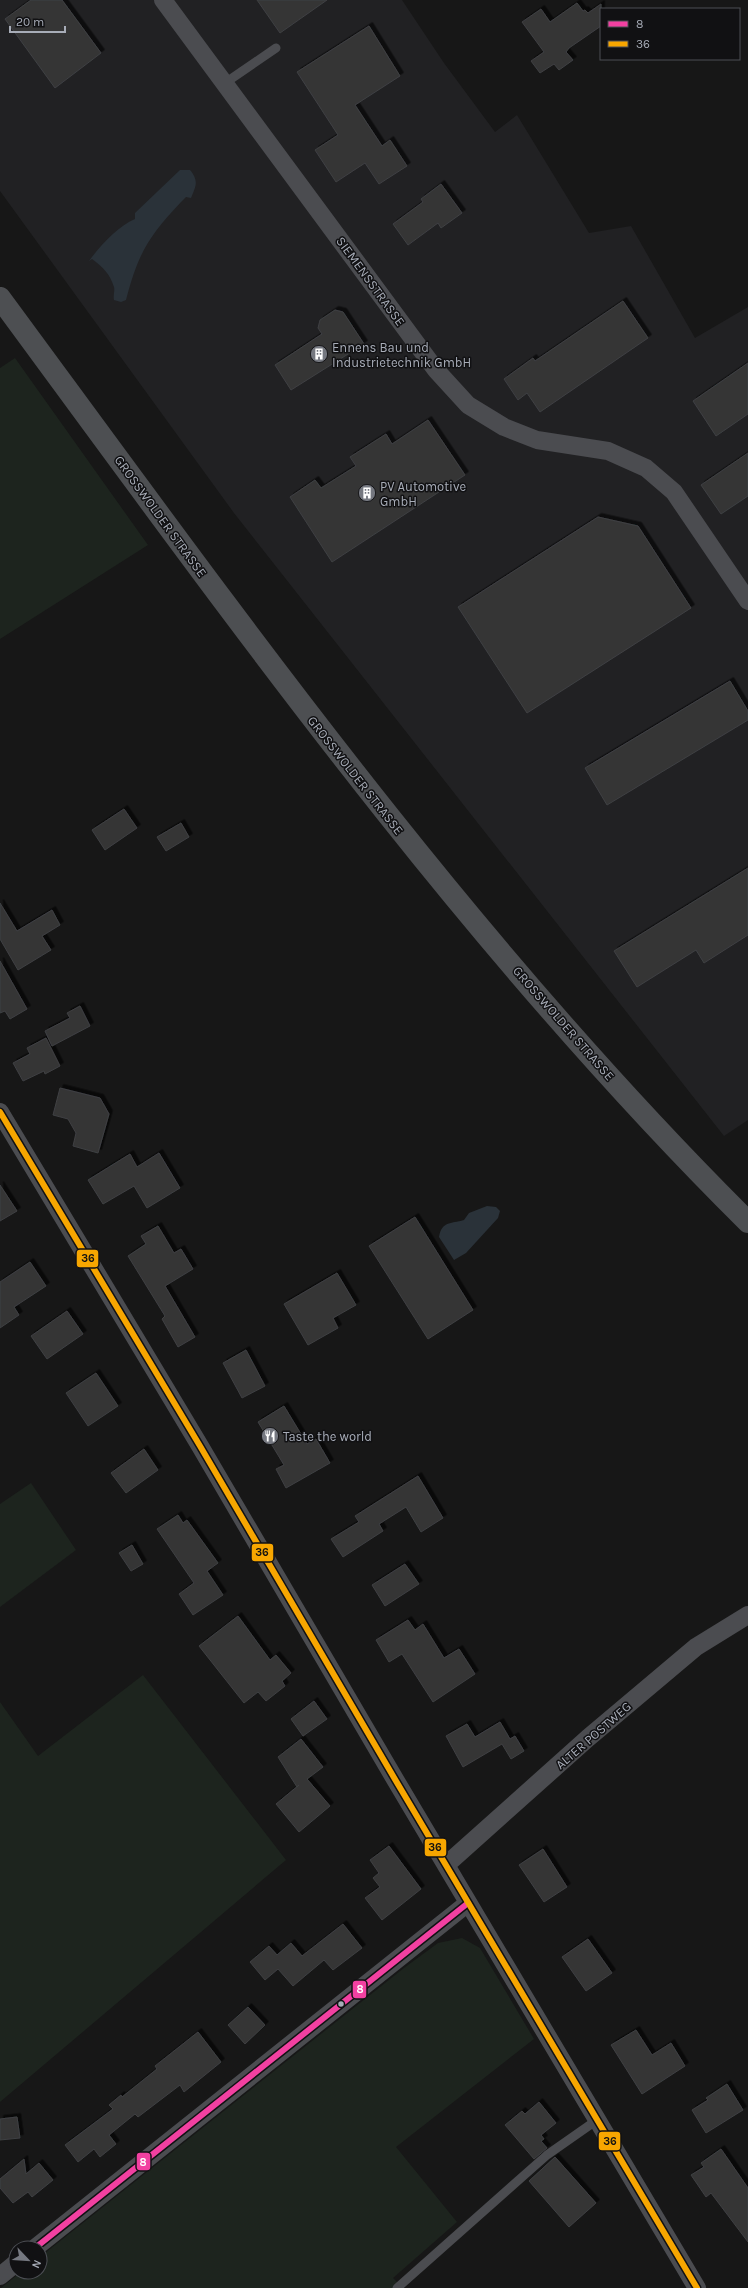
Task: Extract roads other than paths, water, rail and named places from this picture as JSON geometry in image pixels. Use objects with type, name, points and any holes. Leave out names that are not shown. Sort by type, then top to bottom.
[{"type":"main road","name":"GROSSWOLDER STRASSE","points":[[0,298],[332,746],[448,890],[586,1050],[748,1222]]},
{"type":"street","name":"SIEMENSSTRASSE","points":[[163,0],[436,370],[468,405],[504,428],[537,440],[608,451],[646,468],[674,492],[748,601]]},
{"type":"street","points":[[0,1112],[196,1439],[468,1903],[697,2288]]},
{"type":"street","name":"ALTER POSTWEG","points":[[446,1865],[588,1738],[696,1647],[748,1615]]},
{"type":"street","points":[[45,2240],[468,1903]]},
{"type":"street","points":[[0,2276],[8,2270]]},
{"type":"lane","points":[[225,83],[276,48]]},
{"type":"lane","points":[[397,2288],[547,2155],[597,2120]]},
{"type":"place","name":"Ennens Bau und Industrietechnik GmbH","points":[[319,354]]},
{"type":"place","name":"PV Automotive GmbH","points":[[367,493]]},
{"type":"place","name":"Taste the world","points":[[270,1436]]}]
